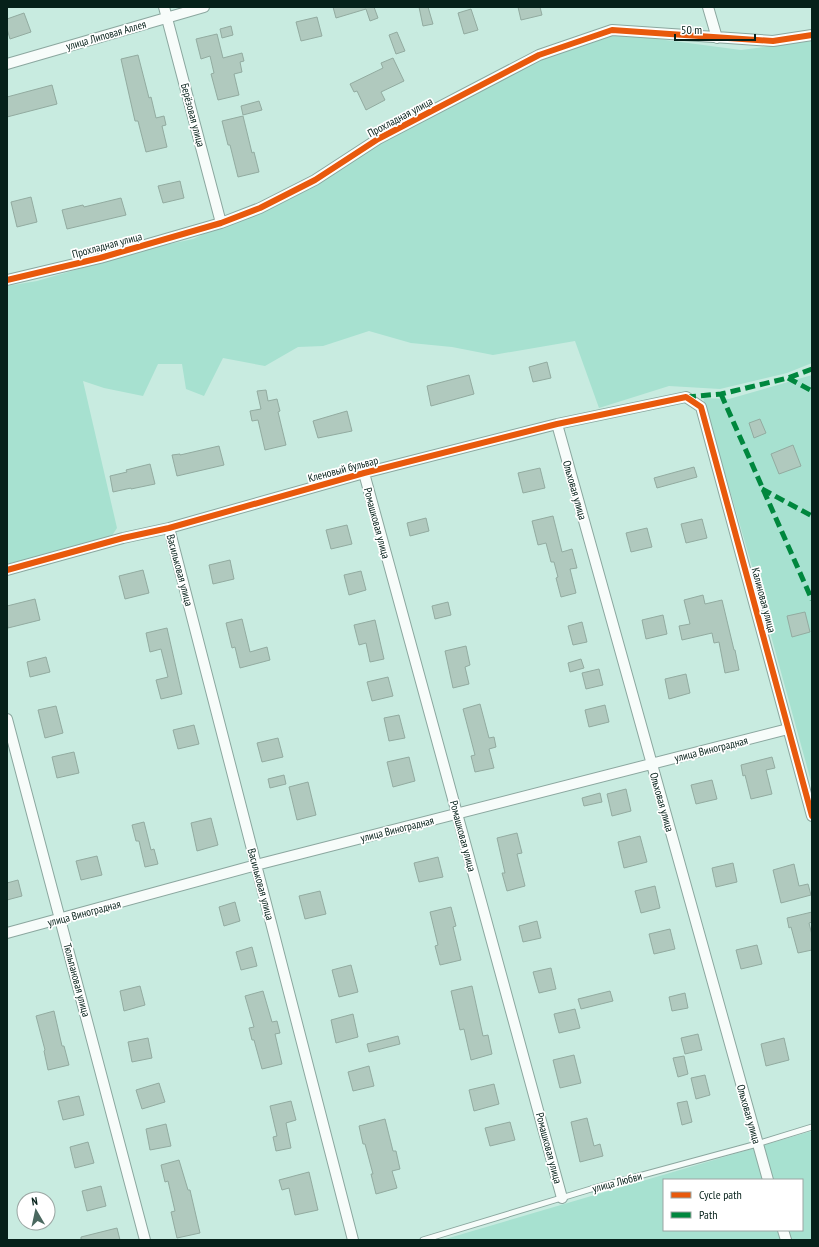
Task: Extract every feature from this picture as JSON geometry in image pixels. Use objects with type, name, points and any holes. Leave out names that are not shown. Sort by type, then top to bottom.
[{"type":"street","name":"Берёзовая улица","points":[[164,7],[168,17],[221,223]]},
{"type":"street","name":"улица Липовая Аллея","points":[[7,64],[204,7]]},
{"type":"street","points":[[708,7],[717,38]]},
{"type":"street","name":"Прохладная улица","points":[[7,280],[100,258],[221,223],[260,208],[315,180],[378,139],[539,55],[612,30],[773,41],[812,35]]},
{"type":"street","name":"Кленовый бульвар","points":[[7,570],[123,538],[169,528],[364,473],[556,424],[686,397]]},
{"type":"street","name":"Калиновая улица","points":[[686,397],[701,407],[812,816]]},
{"type":"street","name":"Ольховая улица","points":[[556,424],[768,1179]]},
{"type":"street","name":"Ромашковая улица","points":[[364,473],[562,1198]]},
{"type":"street","name":"Васильковая улица","points":[[169,528],[353,1240]]},
{"type":"street","name":"Тюльпановая улица","points":[[7,719],[145,1240]]},
{"type":"street","name":"улица Виноградная","points":[[7,933],[256,865],[788,729]]},
{"type":"lane","name":"улица Любви","points":[[423,1240],[562,1198],[757,1144],[812,1127]]},
{"type":"green space","points":[[620,34],[741,50],[812,41],[812,363],[787,373],[720,389],[669,386],[599,408],[575,341],[493,355],[452,347],[411,343],[369,331],[323,346],[298,347],[265,366],[223,358],[204,396],[186,389],[182,364],[158,364],[143,396],[104,388],[83,381],[117,528],[111,537],[7,564],[7,286],[37,281],[151,248],[193,239],[223,225],[539,57],[607,35]]},
{"type":"green space","points":[[812,375],[812,785],[751,563],[703,398],[729,399]]},
{"type":"green space","points":[[812,1131],[812,1240],[442,1240]]},
{"type":"building","points":[[333,7],[374,7],[378,18],[370,21],[366,9],[336,18]]},
{"type":"building","points":[[419,7],[428,7],[433,24],[423,26]]},
{"type":"building","points":[[518,7],[540,7],[542,15],[521,20]]},
{"type":"building","points":[[471,9],[478,30],[464,34],[458,13]]},
{"type":"building","points":[[24,13],[31,32],[10,39],[7,29],[7,19]]},
{"type":"building","points":[[317,17],[322,36],[301,41],[296,22]]},
{"type":"building","points":[[231,26],[233,35],[222,38],[220,29]]},
{"type":"building","points":[[397,32],[405,51],[396,54],[389,35]]},
{"type":"building","points":[[217,34],[223,58],[242,53],[244,61],[240,62],[242,72],[234,74],[239,95],[218,100],[211,74],[214,73],[210,56],[201,59],[196,39]]},
{"type":"building","points":[[138,55],[149,98],[151,97],[156,118],[164,116],[166,125],[162,126],[167,147],[146,152],[138,121],[135,121],[121,59]]},
{"type":"building","points":[[393,58],[404,81],[381,92],[385,100],[366,110],[357,91],[354,92],[350,84],[383,68],[381,63]]},
{"type":"building","points":[[52,85],[57,104],[7,117],[7,97]]},
{"type":"building","points":[[259,101],[262,110],[243,115],[241,106]]},
{"type":"building","points":[[243,116],[252,153],[254,152],[259,172],[238,177],[222,121]]},
{"type":"building","points":[[180,181],[184,198],[163,203],[158,186]]},
{"type":"building","points":[[31,197],[37,222],[17,227],[11,202]]},
{"type":"building","points":[[121,198],[126,215],[67,229],[62,210],[83,205],[84,207]]},
{"type":"building","points":[[547,362],[551,378],[533,382],[529,367]]},
{"type":"building","points":[[469,375],[474,394],[431,406],[427,386]]},
{"type":"building","points":[[266,390],[268,401],[277,399],[280,411],[278,412],[286,445],[265,450],[258,420],[252,421],[250,411],[261,409],[257,391]]},
{"type":"building","points":[[347,411],[352,431],[318,438],[313,421]]},
{"type":"building","points":[[760,419],[766,433],[754,438],[749,423]]},
{"type":"building","points":[[793,445],[801,466],[779,474],[771,454]]},
{"type":"building","points":[[219,446],[224,465],[177,476],[172,455],[180,455]]},
{"type":"building","points":[[150,464],[155,484],[113,492],[110,476]]},
{"type":"building","points":[[694,467],[697,477],[657,488],[654,478]]},
{"type":"building","points":[[540,468],[545,488],[523,493],[518,473]]},
{"type":"building","points":[[553,516],[562,552],[572,549],[577,568],[570,569],[576,593],[561,597],[554,562],[551,562],[546,543],[538,545],[532,521]]},
{"type":"building","points":[[426,518],[429,531],[410,536],[407,523]]},
{"type":"building","points":[[702,519],[707,538],[686,543],[681,524]]},
{"type":"building","points":[[347,525],[352,544],[331,549],[326,530]]},
{"type":"building","points":[[647,528],[652,547],[631,552],[626,533]]},
{"type":"building","points":[[230,560],[234,579],[213,584],[209,565]]},
{"type":"building","points":[[143,570],[149,593],[125,599],[119,576]]},
{"type":"building","points":[[361,571],[366,590],[349,595],[344,575]]},
{"type":"building","points":[[703,595],[705,604],[722,600],[739,670],[725,673],[719,642],[714,643],[712,633],[682,640],[679,626],[690,624],[684,600]]},
{"type":"building","points":[[35,599],[40,620],[8,628],[7,606]]},
{"type":"building","points":[[448,602],[451,615],[435,619],[432,606]]},
{"type":"building","points":[[805,612],[810,632],[792,637],[787,616]]},
{"type":"building","points":[[663,615],[667,634],[646,639],[642,620]]},
{"type":"building","points":[[242,619],[250,652],[267,647],[270,660],[240,668],[235,647],[232,648],[226,623]]},
{"type":"building","points":[[375,620],[384,659],[370,662],[366,643],[359,645],[354,625]]},
{"type":"building","points":[[582,622],[587,642],[573,645],[568,626]]},
{"type":"building","points":[[167,628],[182,694],[161,699],[156,680],[168,677],[161,649],[150,652],[146,633]]},
{"type":"building","points":[[466,646],[470,665],[465,667],[469,684],[453,688],[445,651]]},
{"type":"building","points":[[46,657],[50,672],[30,677],[27,662]]},
{"type":"building","points":[[581,659],[584,668],[570,672],[568,663]]},
{"type":"building","points":[[599,669],[603,685],[586,689],[582,673]]},
{"type":"building","points":[[686,674],[690,693],[669,699],[665,679]]},
{"type":"building","points":[[388,677],[393,696],[372,701],[367,682]]},
{"type":"building","points":[[480,704],[489,738],[494,737],[496,747],[489,749],[494,768],[475,772],[471,756],[475,755],[463,709]]},
{"type":"building","points":[[605,705],[609,722],[589,727],[585,710]]},
{"type":"building","points":[[56,706],[63,733],[45,738],[38,710]]},
{"type":"building","points":[[399,715],[405,738],[389,741],[384,718]]},
{"type":"building","points":[[194,725],[199,744],[178,749],[173,730]]},
{"type":"building","points":[[278,738],[283,757],[262,762],[257,743]]},
{"type":"building","points":[[74,752],[79,773],[57,778],[52,757]]},
{"type":"building","points":[[409,757],[415,781],[393,787],[387,762]]},
{"type":"building","points":[[772,757],[775,768],[766,770],[772,794],[751,799],[741,765]]},
{"type":"building","points":[[284,775],[286,784],[270,788],[268,779]]},
{"type":"building","points":[[712,780],[717,799],[696,804],[691,785]]},
{"type":"building","points":[[308,782],[316,815],[297,820],[289,787]]},
{"type":"building","points":[[626,789],[631,811],[612,816],[607,794]]},
{"type":"building","points":[[600,793],[602,802],[584,806],[582,798]]},
{"type":"building","points":[[211,818],[218,845],[197,851],[191,823]]},
{"type":"building","points":[[144,822],[151,850],[154,849],[158,864],[145,867],[139,841],[136,841],[132,825]]},
{"type":"building","points":[[517,833],[522,853],[517,854],[525,886],[507,891],[502,873],[505,873],[497,838]]},
{"type":"building","points":[[640,836],[647,862],[624,868],[618,842]]},
{"type":"building","points":[[97,856],[102,875],[81,880],[76,861]]},
{"type":"building","points":[[438,857],[443,877],[419,882],[414,863]]},
{"type":"building","points":[[733,863],[737,882],[716,887],[712,868]]},
{"type":"building","points":[[794,864],[799,886],[808,884],[811,895],[781,903],[773,870]]},
{"type":"building","points":[[18,880],[22,896],[7,900],[7,883]]},
{"type":"building","points":[[655,886],[660,908],[641,913],[635,891]]},
{"type":"building","points":[[320,891],[326,914],[305,919],[299,896]]},
{"type":"building","points":[[235,902],[240,921],[224,926],[219,907]]},
{"type":"building","points":[[451,907],[456,926],[453,927],[461,960],[440,965],[435,946],[438,945],[430,912]]},
{"type":"building","points":[[812,912],[812,922],[809,923],[812,935],[812,950],[798,953],[787,918]]},
{"type":"building","points":[[537,921],[541,938],[523,942],[519,926]]},
{"type":"building","points":[[670,929],[675,949],[654,954],[649,934]]},
{"type":"building","points":[[757,945],[762,964],[741,969],[736,950]]},
{"type":"building","points":[[252,947],[257,966],[241,970],[236,952]]},
{"type":"building","points":[[351,965],[358,992],[339,997],[332,970]]},
{"type":"building","points":[[551,968],[556,989],[539,993],[533,972]]},
{"type":"building","points":[[140,986],[145,1005],[124,1011],[120,991]]},
{"type":"building","points":[[472,986],[483,1036],[488,1035],[492,1054],[471,1060],[464,1029],[460,1030],[451,991]]},
{"type":"building","points":[[263,991],[272,1022],[277,1021],[280,1033],[275,1034],[282,1064],[262,1069],[249,1028],[254,1027],[245,996]]},
{"type":"building","points":[[610,991],[613,1001],[581,1009],[578,999]]},
{"type":"building","points":[[685,993],[688,1008],[672,1011],[669,997]]},
{"type":"building","points":[[575,1009],[580,1028],[559,1033],[554,1014]]},
{"type":"building","points":[[54,1011],[62,1046],[64,1046],[69,1065],[48,1070],[45,1050],[36,1016]]},
{"type":"building","points":[[353,1014],[358,1037],[336,1043],[331,1020]]},
{"type":"building","points":[[698,1034],[702,1050],[685,1054],[681,1038]]},
{"type":"building","points":[[398,1036],[400,1044],[369,1052],[367,1044]]},
{"type":"building","points":[[148,1038],[152,1058],[132,1062],[128,1042]]},
{"type":"building","points":[[784,1038],[789,1060],[766,1066],[761,1044]]},
{"type":"building","points":[[574,1055],[581,1083],[560,1088],[553,1060]]},
{"type":"building","points":[[684,1056],[688,1074],[678,1077],[673,1058]]},
{"type":"building","points":[[369,1066],[374,1086],[353,1091],[348,1072]]},
{"type":"building","points":[[705,1075],[710,1095],[696,1099],[691,1078]]},
{"type":"building","points":[[159,1083],[165,1102],[142,1109],[136,1090]]},
{"type":"building","points":[[494,1084],[499,1104],[474,1111],[469,1090]]},
{"type":"building","points":[[79,1096],[84,1115],[63,1120],[58,1101]]},
{"type":"building","points":[[291,1101],[296,1120],[286,1123],[291,1148],[276,1151],[273,1137],[277,1136],[270,1106]]},
{"type":"building","points":[[687,1101],[692,1122],[682,1125],[677,1103]]},
{"type":"building","points":[[587,1118],[594,1146],[600,1144],[603,1156],[580,1162],[571,1122]]},
{"type":"building","points":[[385,1119],[393,1151],[396,1151],[400,1169],[392,1171],[397,1188],[376,1194],[371,1174],[373,1174],[359,1126]]},
{"type":"building","points":[[510,1122],[515,1140],[490,1146],[485,1128]]},
{"type":"building","points":[[166,1124],[171,1146],[150,1150],[146,1129]]},
{"type":"building","points":[[88,1142],[94,1163],[75,1168],[70,1147]]},
{"type":"building","points":[[179,1160],[188,1190],[190,1190],[200,1233],[177,1238],[171,1212],[175,1211],[168,1181],[165,1182],[161,1165]]},
{"type":"building","points":[[309,1172],[318,1210],[295,1215],[289,1188],[282,1190],[279,1180]]},
{"type":"building","points":[[101,1186],[106,1206],[87,1211],[82,1191]]},
{"type":"building","points":[[117,1228],[120,1240],[81,1240],[81,1237]]},
{"type":"marked path","points":[[686,397],[721,394],[788,378],[812,369]]},
{"type":"marked path","points":[[788,378],[812,391]]},
{"type":"marked path","points":[[721,394],[812,600]]},
{"type":"marked path","points":[[762,489],[812,516]]},
{"type":"cycle path","points":[[7,280],[100,258],[221,223],[260,208],[315,180],[378,139],[539,55],[612,30],[773,41],[812,35]]},
{"type":"cycle path","points":[[7,570],[123,538],[169,528],[364,473],[557,424],[686,397],[701,407],[812,816]]}]
